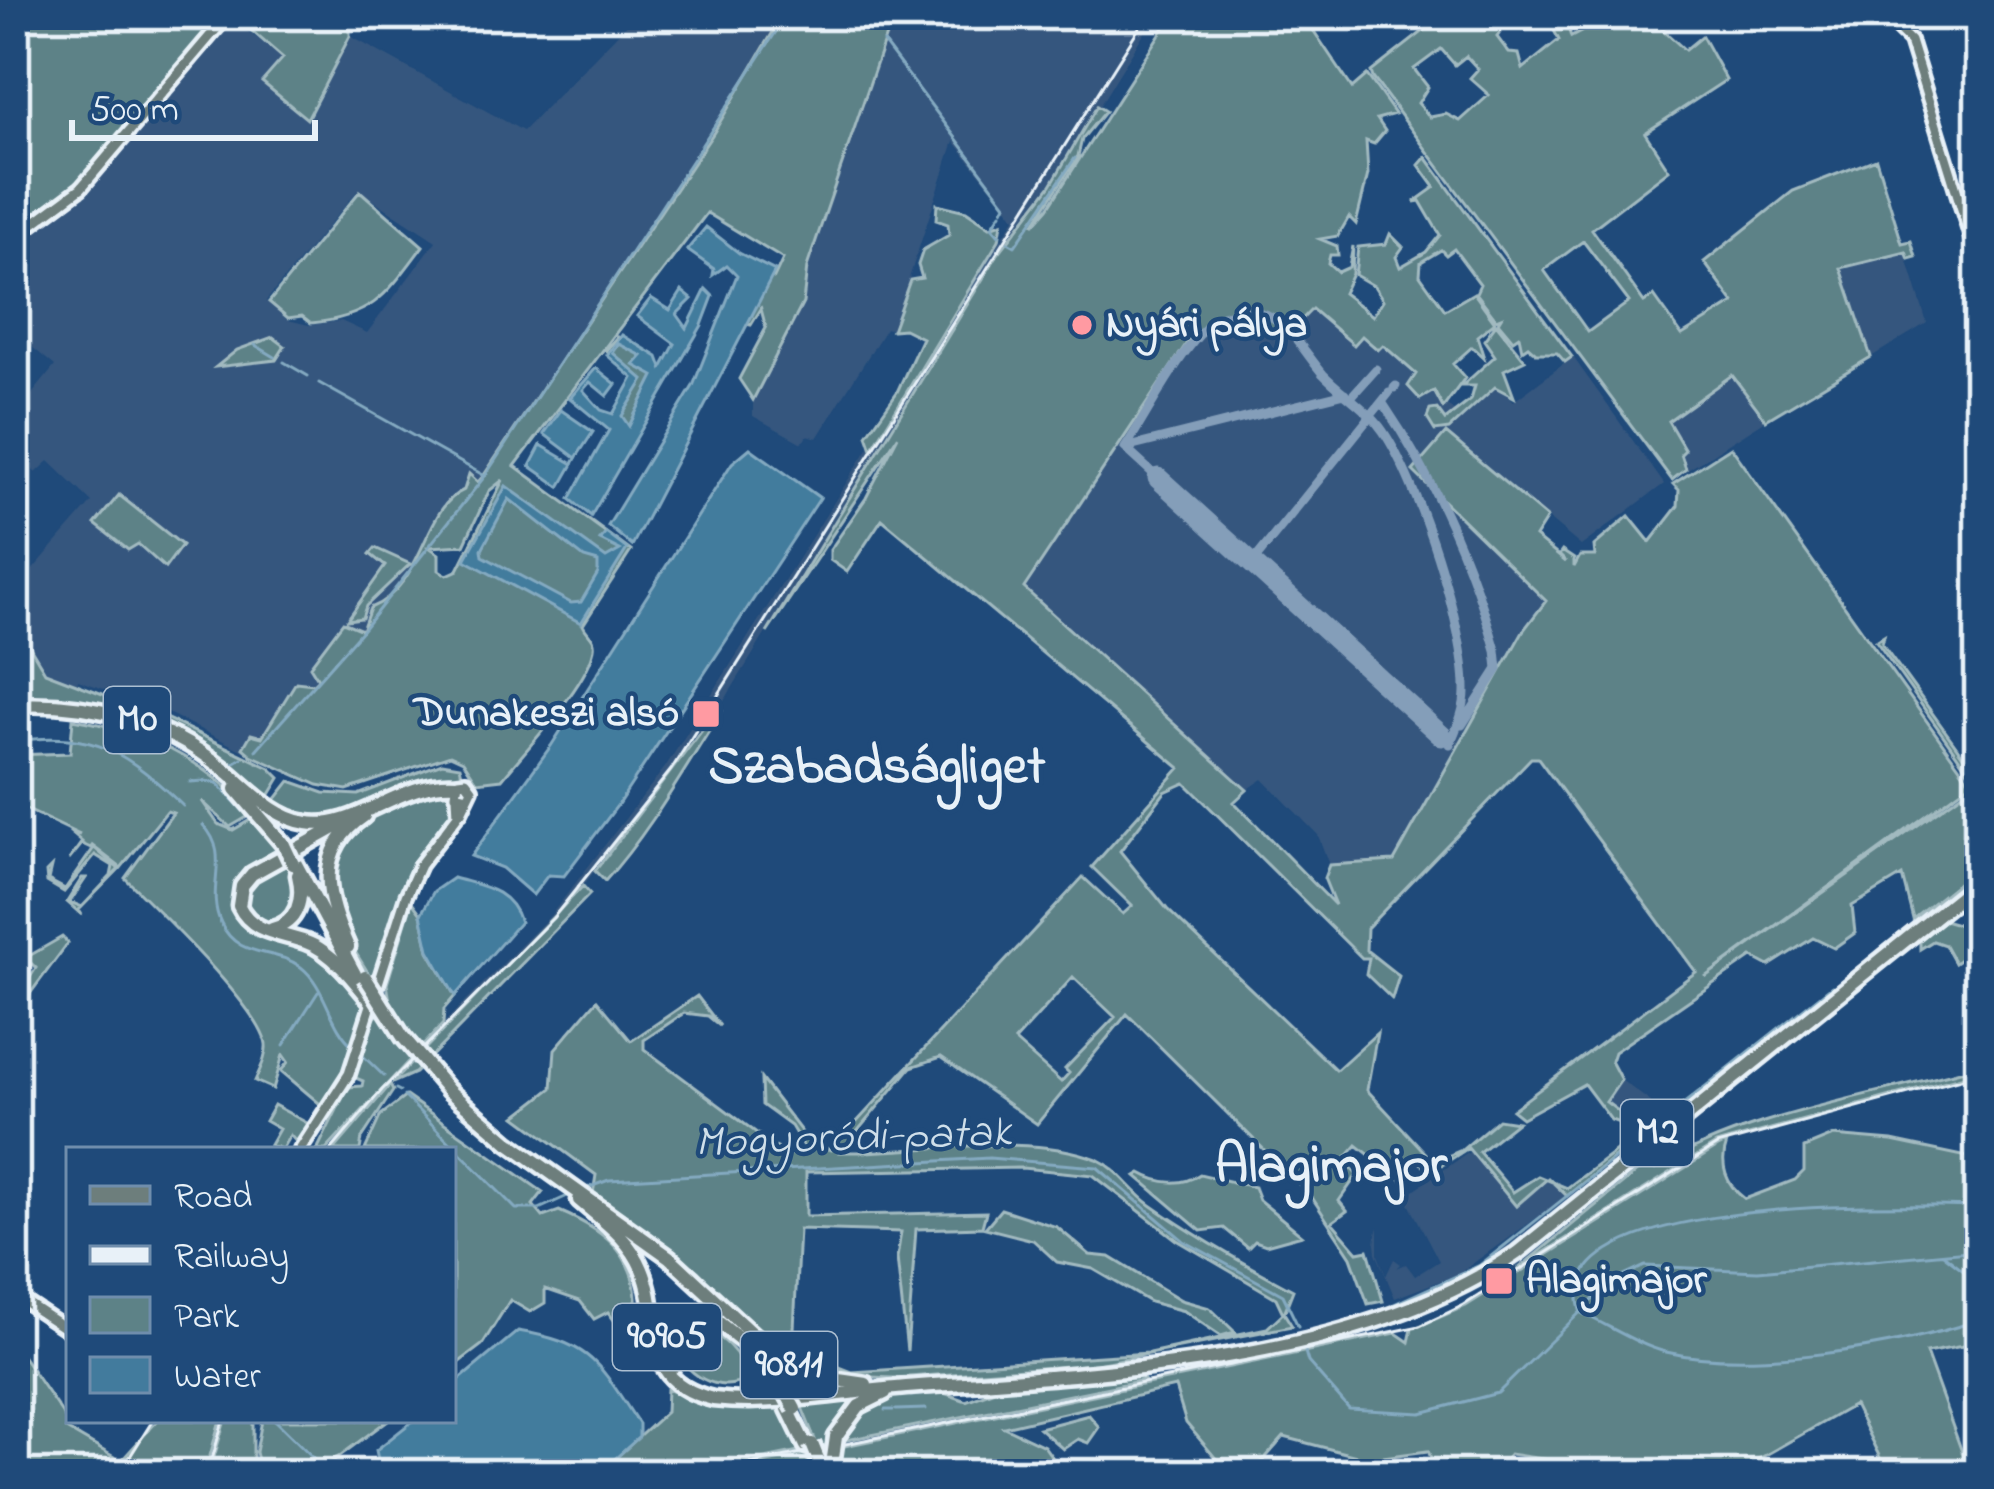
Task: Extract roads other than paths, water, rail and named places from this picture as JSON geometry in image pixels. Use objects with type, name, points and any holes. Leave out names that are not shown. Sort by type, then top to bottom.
[{"type":"highway","name":"M0","points":[[15,708],[70,705],[136,720],[187,743],[243,785],[296,861]]},
{"type":"highway","name":"M0","points":[[15,708],[97,716],[157,736],[213,769],[262,807]]},
{"type":"highway","points":[[361,982],[312,943],[253,925],[239,906],[248,878],[372,808],[419,788],[456,790]]},
{"type":"highway","points":[[262,807],[316,824],[372,808]]},
{"type":"highway","points":[[372,808],[344,832],[328,867],[328,893],[370,1007],[447,1094],[564,1186],[669,1257],[720,1304],[784,1395],[824,1473]]},
{"type":"highway","points":[[253,925],[278,928],[293,917],[301,892],[296,861]]},
{"type":"highway","points":[[296,861],[348,947]]},
{"type":"highway","points":[[296,861],[361,982],[447,1094]]},
{"type":"highway","name":"M2","points":[[784,1395],[1138,1370],[1409,1312],[1487,1274],[1979,877]]},
{"type":"highway","points":[[583,1198],[690,1282],[784,1395]]},
{"type":"highway","points":[[583,1198],[638,1259],[648,1287],[654,1345],[674,1379],[713,1399],[784,1395]]},
{"type":"highway","name":"90811","points":[[720,1304],[777,1357],[806,1373],[879,1384]]},
{"type":"highway","name":"90905","points":[[746,1345],[718,1322],[701,1317],[674,1326],[665,1347],[680,1377],[707,1392],[784,1395]]},
{"type":"highway","name":"M2","points":[[784,1395],[1138,1364],[1300,1335]]},
{"type":"highway","points":[[824,1473],[836,1437],[866,1401],[916,1387]]},
{"type":"main road","points":[[15,237],[81,188],[186,58],[229,15]]},
{"type":"main road","points":[[1883,15],[1910,40],[1979,264]]},
{"type":"main road","points":[[302,1147],[341,1090],[354,1081],[370,1007],[406,896],[426,855],[455,823],[456,790]]},
{"type":"main road","points":[[15,1295],[66,1329]]},
{"type":"water","points":[[706,227],[739,253],[775,271],[632,546],[608,526],[693,386],[737,275],[727,265],[713,275],[714,269],[687,250]]},
{"type":"water","points":[[706,289],[713,296],[702,325],[591,516],[570,499],[609,430],[570,398],[596,368],[616,384],[607,396],[590,382],[583,390],[601,410],[613,414],[633,378],[607,355],[622,335],[658,357],[662,368],[675,344],[637,316],[651,298],[670,310],[682,291],[692,299],[677,314],[687,328]],"holes":[[[619,344],[642,356],[634,365],[654,376],[629,426],[622,416],[644,380],[613,353]]]},
{"type":"water","points":[[561,410],[593,432],[576,458],[544,434]]},
{"type":"water","points":[[541,445],[573,464],[560,487],[530,466]]},
{"type":"water","points":[[750,448],[820,498],[617,806],[564,876],[548,875],[533,895],[502,868],[471,856],[551,746],[732,463]]},
{"type":"water","points":[[506,486],[606,558],[620,550],[600,540],[606,533],[627,549],[581,623],[465,560]],"holes":[[[509,499],[584,558],[598,562],[598,573],[581,602],[571,603],[483,556],[482,549]]]},
{"type":"water","points":[[453,878],[502,895],[520,922],[455,996],[429,950],[421,914],[434,891]]},
{"type":"water","points":[[518,1331],[543,1336],[579,1350],[603,1371],[639,1424],[639,1437],[598,1474],[396,1474],[378,1460],[376,1450],[410,1423],[456,1423],[456,1383]]},
{"type":"waterway","points":[[256,750],[364,628],[485,476],[787,15]]},
{"type":"waterway","points":[[883,42],[1006,204],[1003,210]]},
{"type":"waterway","points":[[1008,242],[1015,246],[1075,158]]},
{"type":"waterway","points":[[999,235],[992,227],[1001,213]]},
{"type":"waterway","points":[[255,345],[275,357]]},
{"type":"waterway","points":[[284,362],[308,376]]},
{"type":"waterway","points":[[319,383],[485,476]]},
{"type":"waterway","points":[[573,464],[576,458]]},
{"type":"waterway","name":"Mogyoródi-patak","points":[[15,741],[68,739],[108,750],[145,772],[183,806]]},
{"type":"waterway","points":[[232,764],[242,758]]},
{"type":"waterway","points":[[205,781],[217,783],[243,811]]},
{"type":"waterway","points":[[190,782],[205,781]]},
{"type":"waterway","name":"Mogyoródi-patak","points":[[203,825],[216,848],[215,897],[228,935],[247,948],[301,967],[353,1046]]},
{"type":"waterway","points":[[1553,1232],[1886,963]]},
{"type":"waterway","points":[[1394,1304],[1480,1265],[1832,986]]},
{"type":"waterway","points":[[284,1045],[318,992]]},
{"type":"waterway","name":"Mogyoródi-patak","points":[[361,1054],[384,1076]]},
{"type":"waterway","name":"Mogyoródi-patak","points":[[396,1089],[400,1091]]},
{"type":"waterway","name":"Mogyoródi-patak","points":[[404,1096],[455,1147]]},
{"type":"waterway","name":"Mogyoródi-patak","points":[[456,1148],[516,1209],[539,1209],[572,1194]]},
{"type":"waterway","name":"Mogyoródi-patak","points":[[581,1190],[609,1180],[989,1158],[1097,1167],[1184,1241],[1283,1295],[1298,1326]]},
{"type":"waterway","points":[[1979,1207],[1813,1208],[1671,1226],[1616,1245],[1583,1274],[1581,1313],[1666,1352],[1740,1359],[1867,1347],[1979,1320]]},
{"type":"waterway","name":"Mogyoródi-patak","points":[[1303,1345],[1308,1362],[1349,1409],[1421,1413],[1498,1393],[1611,1282],[1645,1266],[1758,1271],[1979,1250]]},
{"type":"waterway","points":[[1943,1254],[1979,1282]]},
{"type":"waterway","points":[[1340,1337],[1433,1308],[1517,1260]]},
{"type":"waterway","points":[[911,1396],[1178,1369]]},
{"type":"waterway","points":[[896,1410],[926,1409]]},
{"type":"waterway","points":[[885,1410],[893,1410]]},
{"type":"waterway","points":[[278,1423],[330,1474]]},
{"type":"tram line","points":[[119,1474],[151,1423]]},
{"type":"railway","points":[[334,1147],[382,1090],[553,918],[671,770],[1147,15]]},
{"type":"railway","points":[[699,1474],[1420,1326],[1464,1305],[1717,1145],[1979,1074]]},
{"type":"railway","points":[[208,1474],[222,1423]]},
{"type":"place","name":"Nyári pálya","points":[[1082,325]]},
{"type":"place","name":"Dunakeszi alsó","points":[[706,714]]},
{"type":"place","name":"Alagimajor","points":[[1499,1281]]},
{"type":"district","name":"Szabadságliget","points":[[877,769]]},
{"type":"district","name":"Alagimajor","points":[[1331,1168]]}]
